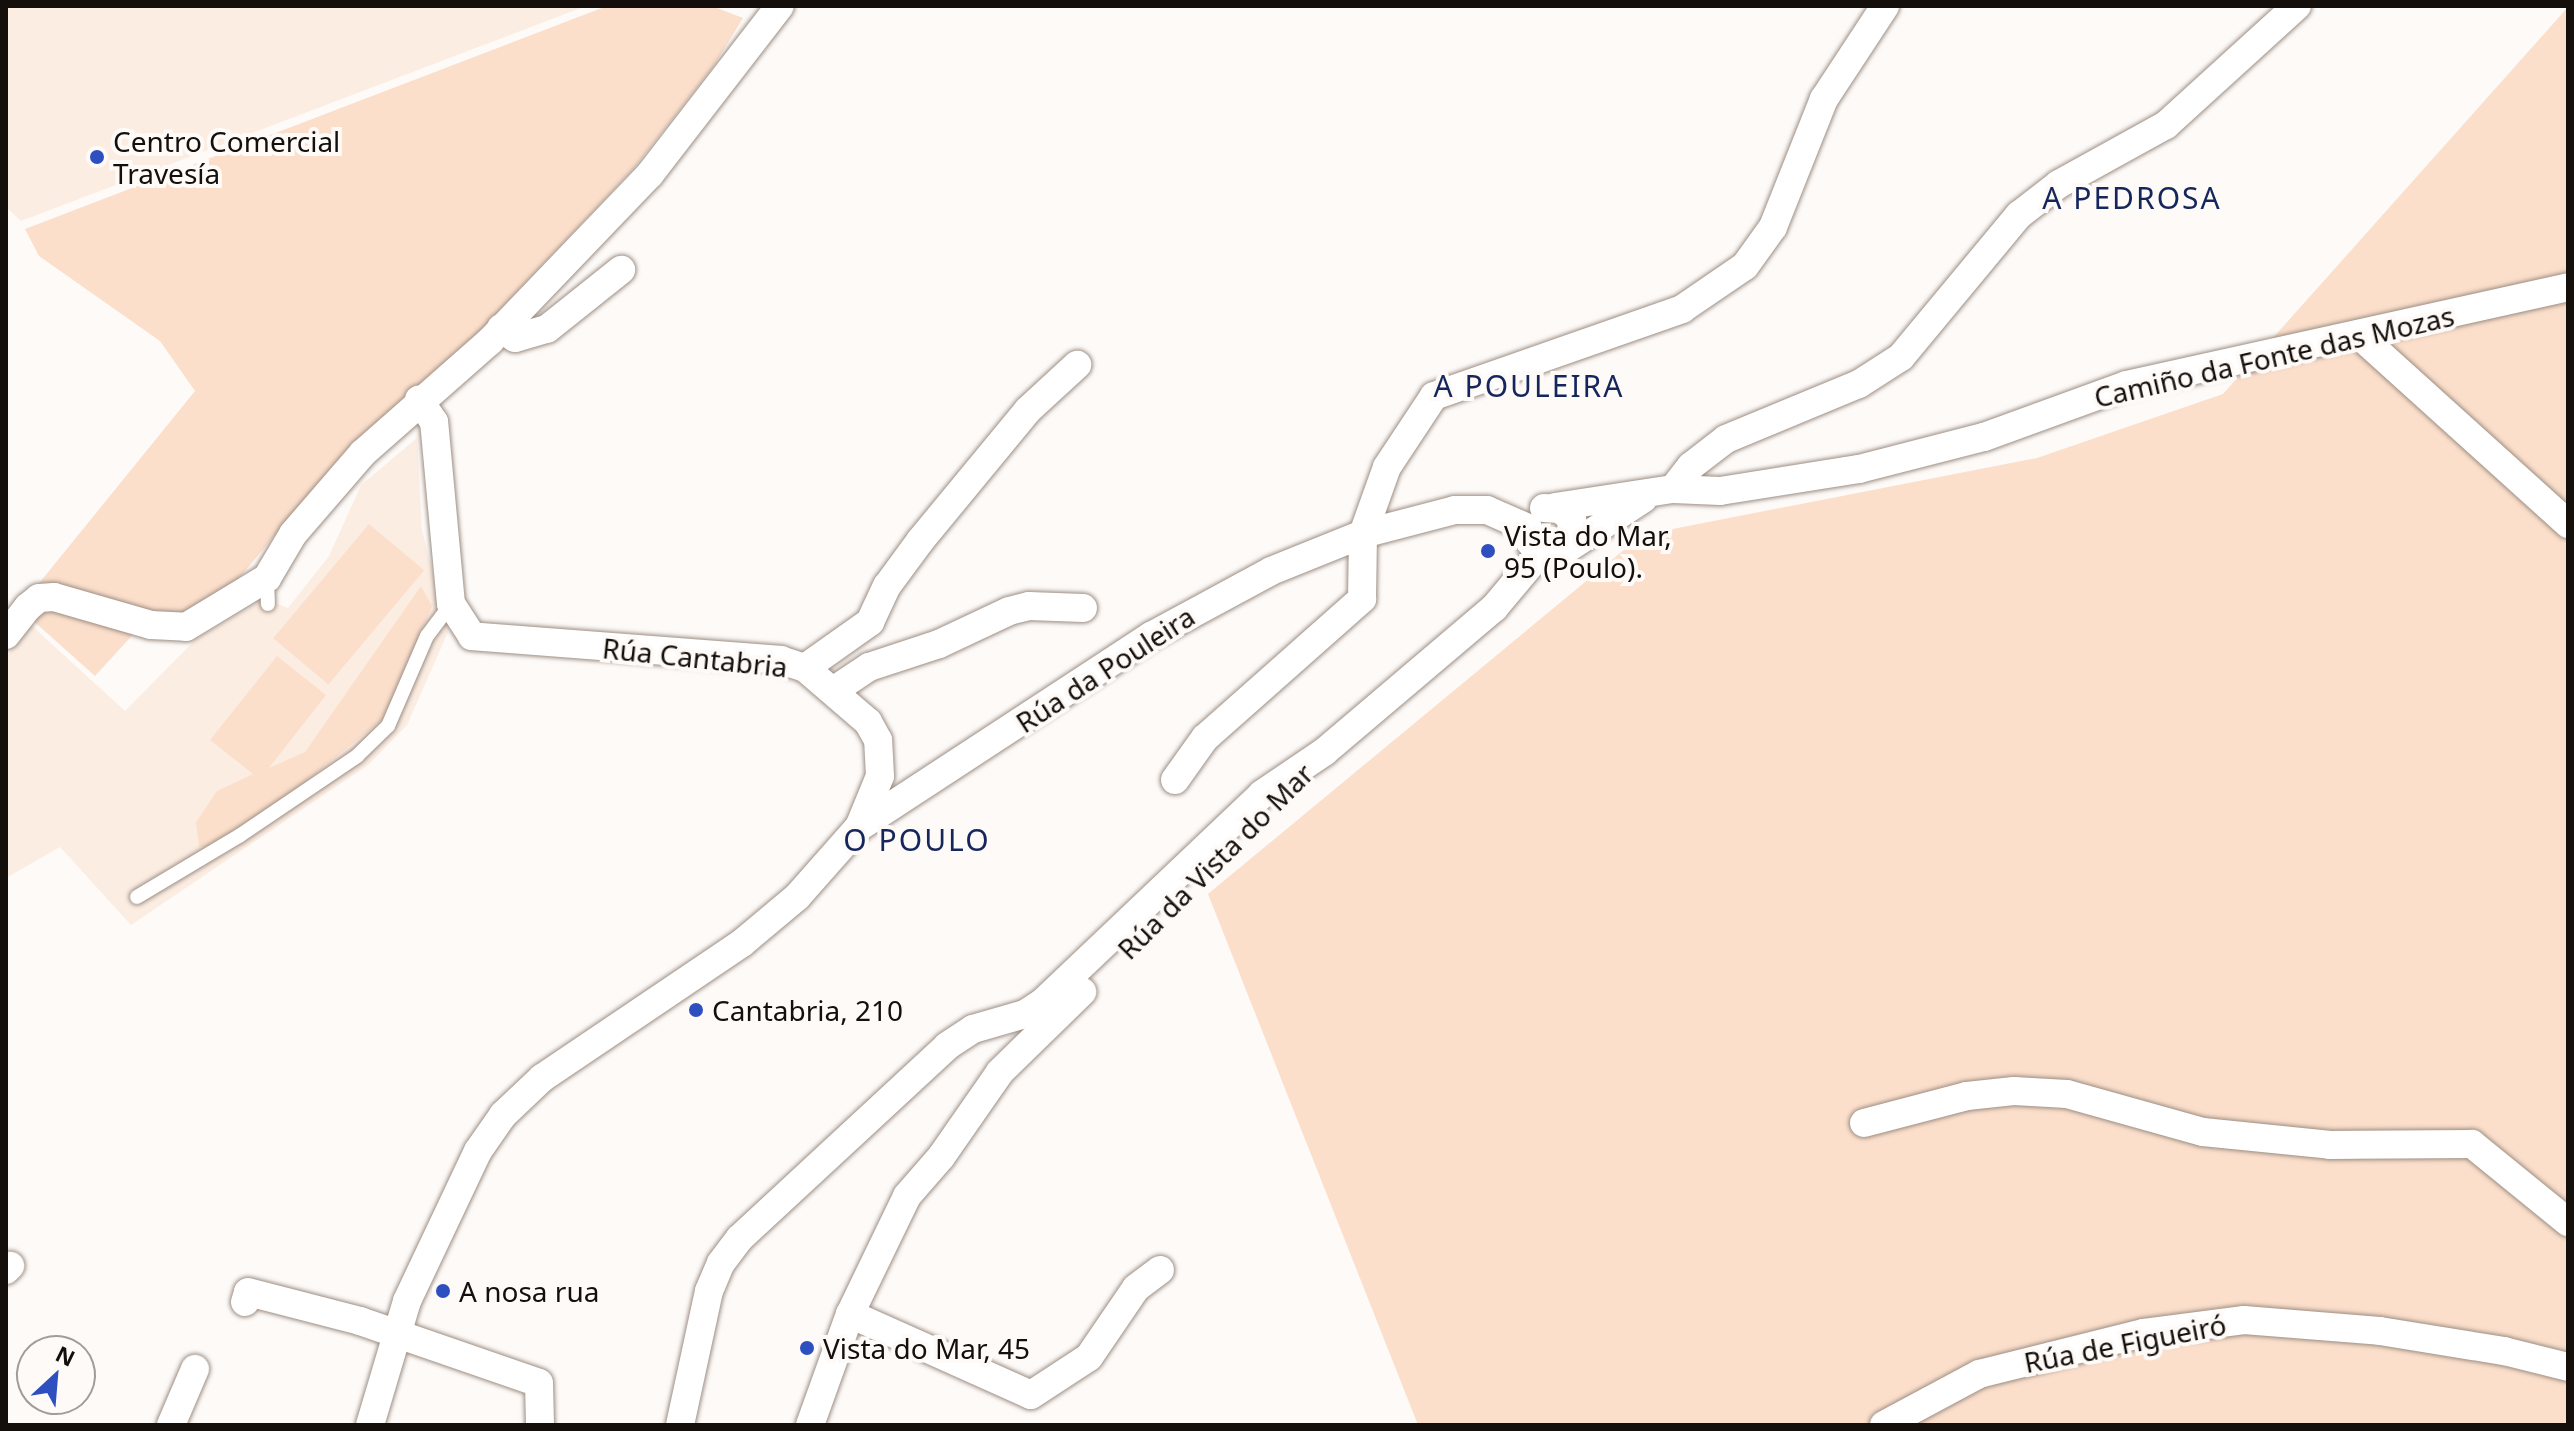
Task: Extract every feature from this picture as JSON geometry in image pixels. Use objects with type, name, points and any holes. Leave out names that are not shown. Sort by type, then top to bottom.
[{"type":"street","points":[[6,635],[39,598],[54,597],[151,625],[186,627],[267,591],[328,490],[419,400],[501,328],[650,174],[780,6]]},
{"type":"street","points":[[1175,780],[1205,738],[1362,599],[1363,534],[1387,467],[1434,396],[1682,309],[1745,266],[1773,227],[1824,99],[1885,6]]},
{"type":"street","points":[[1570,545],[1572,519],[1555,507],[1540,510],[1534,540],[1557,554],[1664,491],[1726,439],[1859,384],[1901,357],[2019,215],[2059,184],[2166,125],[2297,6]]},
{"type":"street","points":[[501,328],[515,338],[547,329],[621,270]]},
{"type":"street","name":"Camiño da Fonte das Mozas","points":[[1555,507],[1664,491],[1720,491],[1859,469],[1984,437],[2127,385],[2568,287]]},
{"type":"street","points":[[2359,335],[2568,524]]},
{"type":"street","points":[[805,668],[870,622],[887,586],[920,541],[1028,410],[1077,365]]},
{"type":"street","name":"Rúa Cantabria","points":[[370,1425],[395,1332],[478,1151],[503,1115],[586,1046],[742,943],[797,897],[859,827],[880,776],[878,740],[868,722],[805,668],[736,655],[490,641],[472,636],[451,604],[434,422],[419,400]]},
{"type":"street","name":"Rúa da Pouleira","points":[[859,827],[1196,610],[1271,571],[1363,534],[1471,509],[1500,513],[1534,540]]},
{"type":"street","name":"Rúa da Vista do Mar","points":[[680,1425],[693,1352],[721,1263],[740,1238],[947,1046],[990,1022],[1025,1014],[1042,1003],[1262,794],[1324,752],[1494,608],[1534,540]]},
{"type":"street","points":[[833,691],[869,667],[939,644],[1009,611],[1029,606],[1083,608]]},
{"type":"street","name":"Rúa da Vista do Mar","points":[[810,1425],[850,1314],[907,1196],[941,1157],[1000,1072],[1272,811],[1324,752]]},
{"type":"street","points":[[990,1022],[1035,1036]]},
{"type":"street","points":[[1864,1123],[1967,1096],[2014,1091],[2067,1094],[2203,1132],[2330,1145],[2472,1144],[2568,1222]]},
{"type":"street","points":[[850,1314],[1031,1395],[1089,1357],[1136,1288],[1160,1270]]},
{"type":"street","points":[[245,1302],[248,1292],[395,1332],[539,1383],[540,1425]]},
{"type":"street","name":"Rúa de Figueiró","points":[[1884,1425],[1979,1374],[2144,1333],[2244,1320],[2380,1331],[2504,1351],[2568,1367]]},
{"type":"street","points":[[171,1425],[195,1369]]},
{"type":"lane","points":[[137,897],[239,836],[357,756],[388,726],[427,636],[451,604]]},
{"type":"shaded area","name":"Centro Comercial Travesía","points":[[6,6],[586,6],[21,221],[6,207]]},
{"type":"shaded area","points":[[607,6],[712,6],[743,18],[713,67],[634,168],[490,320],[477,343],[335,463],[240,577],[199,616],[150,616],[95,676],[19,608],[195,391],[160,341],[39,256],[25,229]]},
{"type":"shaded area","points":[[2568,7],[2568,1425],[1418,1425],[1208,894],[1642,535],[2037,458],[2223,394]]},
{"type":"shaded area","points":[[417,438],[422,530],[448,632],[407,725],[368,765],[131,925],[60,847],[6,878],[6,657],[31,625],[125,711],[196,639],[265,599],[288,608],[329,556],[361,485]]},
{"type":"shaded area","points":[[369,524],[424,570],[328,684],[273,638]]},
{"type":"shaded area","points":[[421,586],[432,606],[383,719],[227,845],[199,847],[196,822],[217,791],[253,774],[210,740],[277,656],[326,695],[269,768],[305,752]]},
{"type":"place","name":"Centro Comercial Travesía","points":[[97,157]]},
{"type":"place","name":"Vista do Mar, 95 (Poulo).","points":[[1488,551]]},
{"type":"place","name":"Cantabria, 210","points":[[696,1010]]},
{"type":"place","name":"A nosa rua","points":[[443,1291]]},
{"type":"place","name":"Vista do Mar, 45","points":[[807,1348]]},
{"type":"district","name":"A PEDROSA","points":[[2132,198]]},
{"type":"district","name":"A POULEIRA","points":[[1529,386]]},
{"type":"district","name":"O POULO","points":[[917,840]]}]
